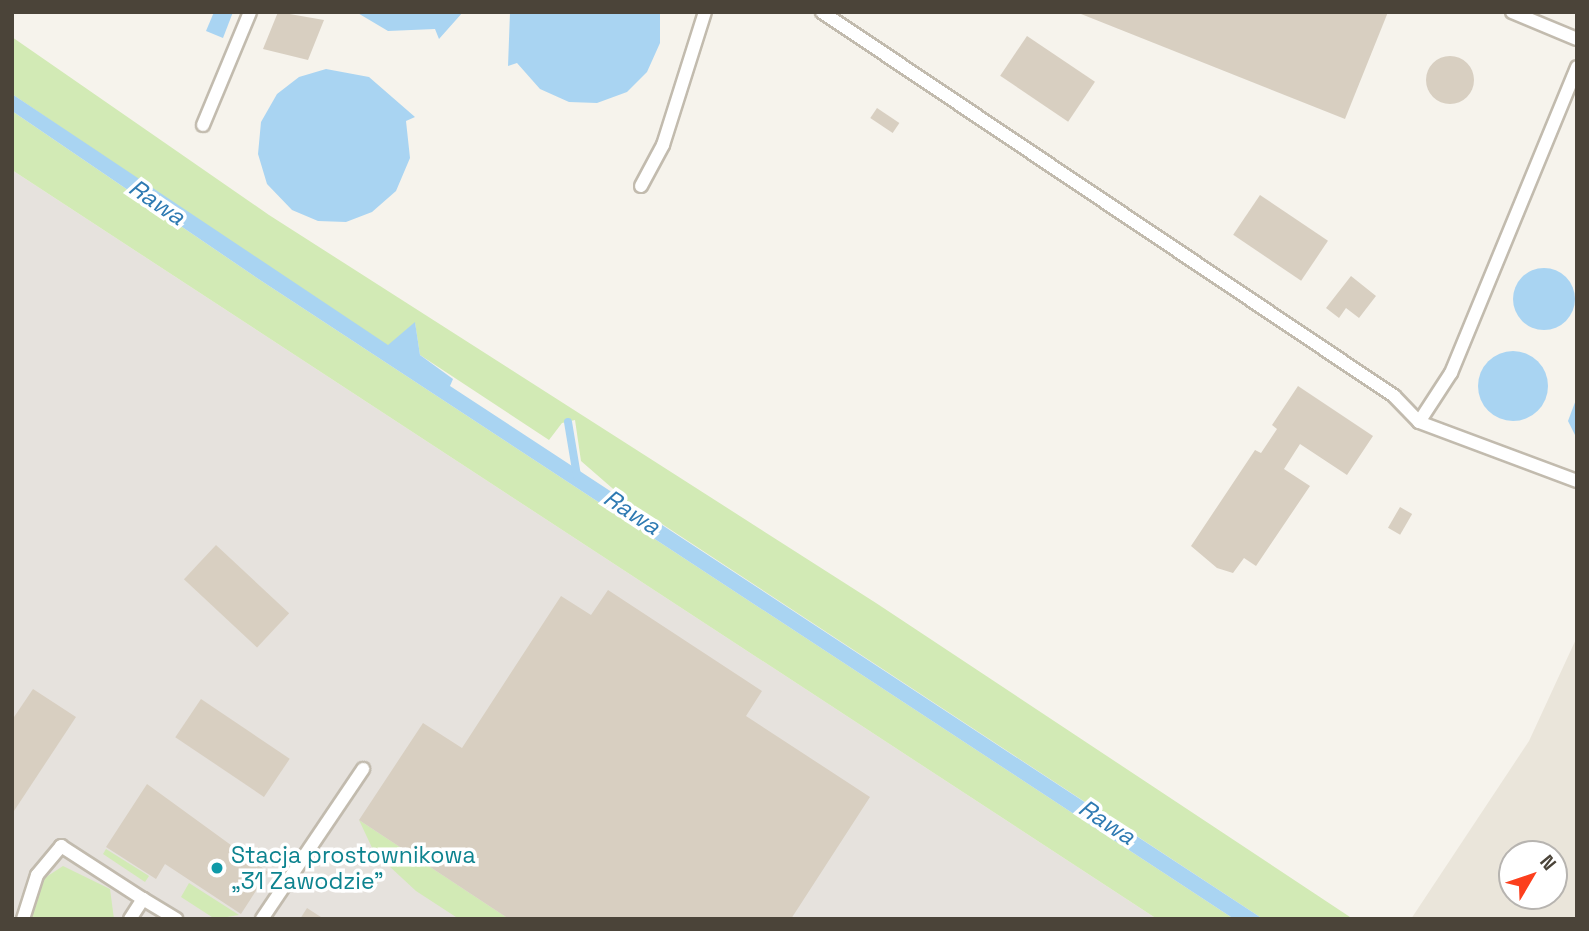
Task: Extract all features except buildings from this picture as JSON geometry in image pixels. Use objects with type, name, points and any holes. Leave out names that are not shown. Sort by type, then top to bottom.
[{"type":"lane","points":[[203,125],[250,12]]},
{"type":"lane","points":[[641,186],[663,145],[705,12]]},
{"type":"lane","points":[[822,12],[1394,396],[1419,422],[1577,481]]},
{"type":"lane","points":[[1512,12],[1577,39]]},
{"type":"lane","points":[[1419,422],[1451,373],[1577,67]]},
{"type":"lane","points":[[262,919],[363,769]]},
{"type":"lane","points":[[23,919],[37,875],[61,846],[176,919]]},
{"type":"lane","points":[[130,919],[143,899]]},
{"type":"shaded area","points":[[12,170],[1157,919],[12,919]]},
{"type":"shaded area","points":[[1577,637],[1577,919],[1411,919],[1529,741]]},
{"type":"green space","points":[[12,37],[269,215],[876,603],[1353,919],[1263,919],[627,501],[581,461],[575,420],[562,423],[549,440],[420,355],[415,323],[388,346],[222,237],[12,94]]},
{"type":"green space","points":[[12,111],[257,278],[1234,919],[1157,919],[12,170]]},
{"type":"green space","points":[[359,820],[509,919],[459,919],[416,891],[374,852]]},
{"type":"green space","points":[[106,849],[149,876],[145,882],[103,854]]},
{"type":"green space","points":[[63,866],[110,889],[114,919],[30,919],[43,879]]},
{"type":"green space","points":[[189,883],[239,915],[215,919],[181,897]]},
{"type":"water","points":[[214,12],[233,12],[223,38],[206,31]]},
{"type":"water","points":[[356,12],[463,12],[439,39],[435,29],[388,31]]},
{"type":"water","points":[[510,12],[660,12],[660,43],[647,72],[627,92],[597,103],[569,102],[540,89],[517,63],[508,66]]},
{"type":"water","points":[[326,69],[369,77],[415,117],[406,121],[410,158],[396,191],[372,212],[346,222],[318,221],[292,210],[267,184],[258,154],[261,122],[277,94],[299,77]]},
{"type":"water","name":"Rawa","points":[[12,94],[388,345],[415,322],[420,355],[453,379],[450,386],[1263,919],[1234,919],[257,278],[12,111]]},
{"type":"water","points":[[1544,268],[1556,270],[1566,277],[1573,287],[1573,311],[1566,321],[1556,328],[1544,330],[1532,328],[1522,321],[1515,311],[1513,299],[1515,287],[1522,277],[1532,270]]},
{"type":"water","points":[[1513,351],[1532,357],[1542,367],[1548,386],[1542,405],[1532,415],[1513,421],[1494,415],[1484,405],[1478,386],[1484,367],[1494,357]]},
{"type":"water","points":[[1577,397],[1577,439],[1568,421]]},
{"type":"waterway","points":[[568,422],[577,476]]},
{"type":"place","name":"Stacja prostownikowa „31 Zawodzie”","points":[[217,868]]}]
